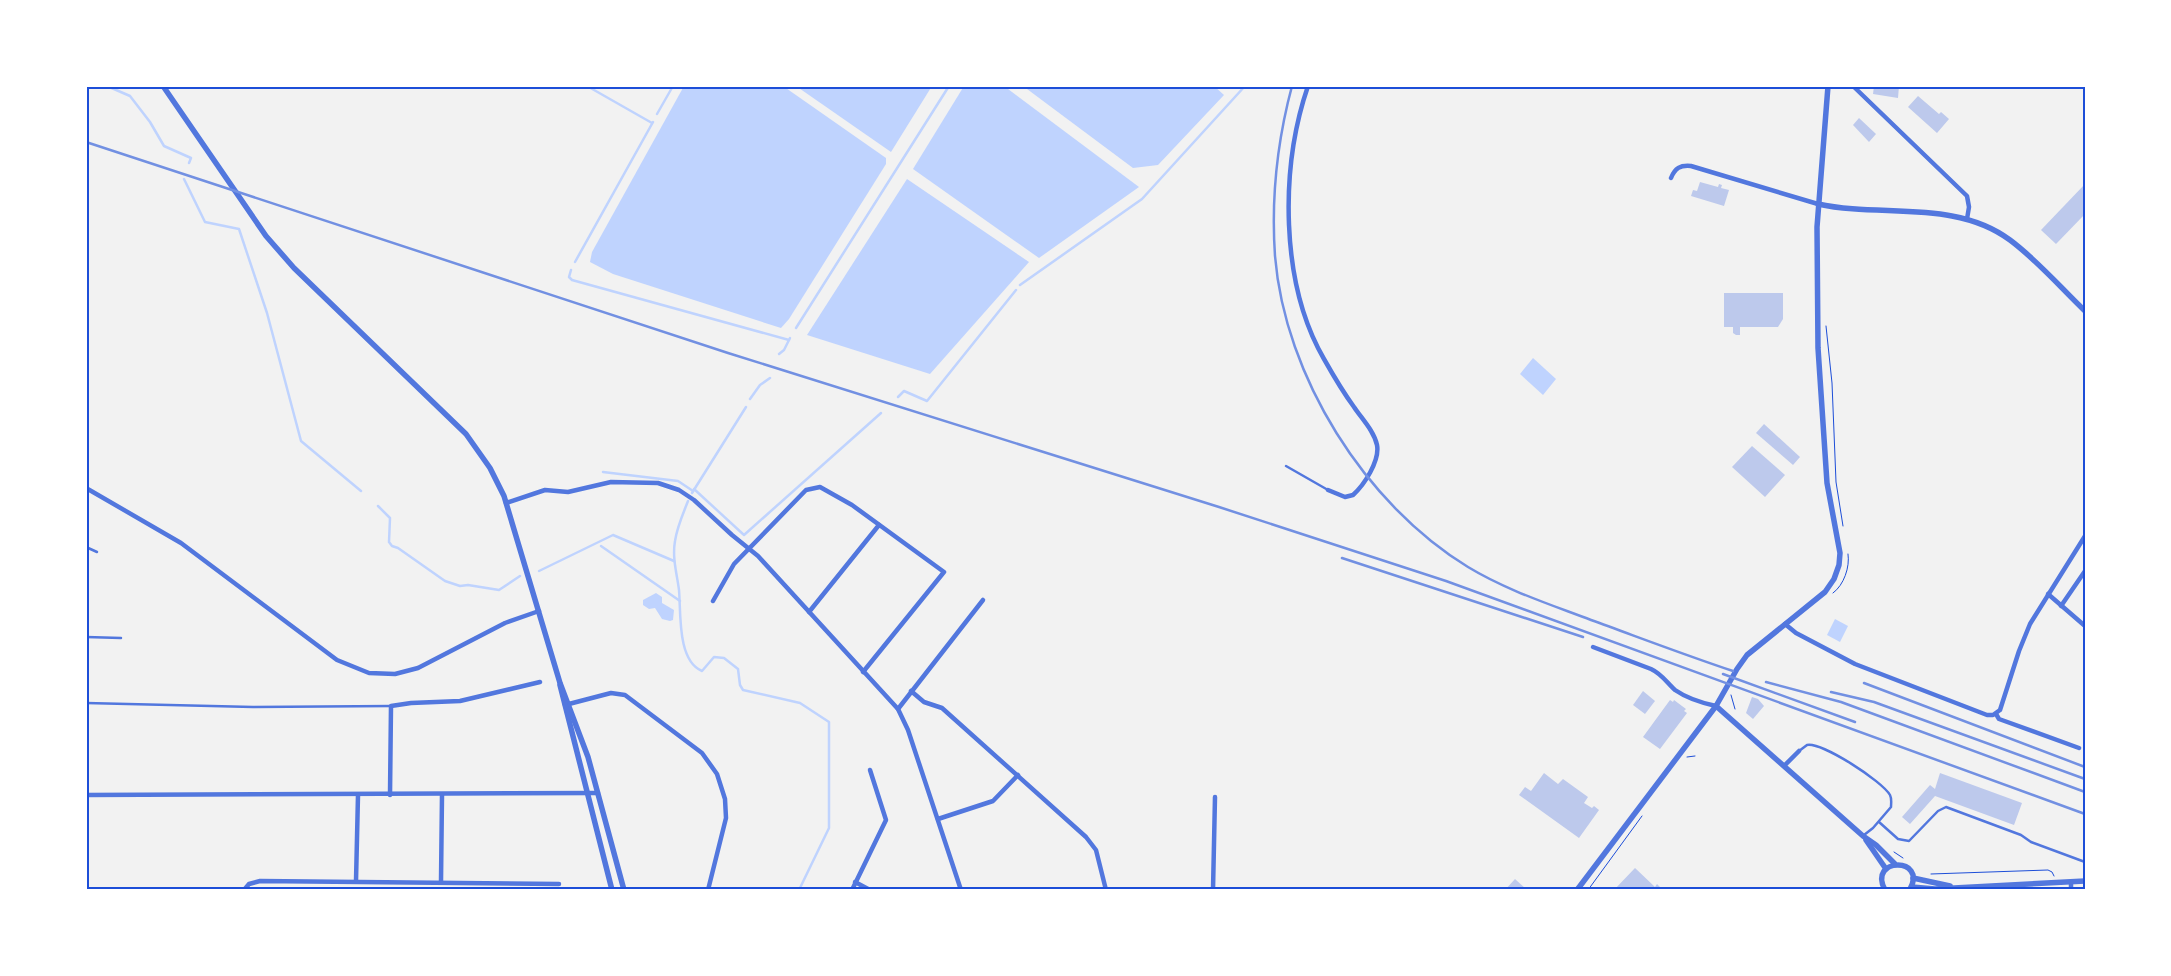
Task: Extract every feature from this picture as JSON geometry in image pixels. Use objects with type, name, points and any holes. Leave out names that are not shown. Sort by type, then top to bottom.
[{"type":"street","points":[[163,86],[266,236],[294,268],[466,434],[490,468],[506,503],[560,683],[612,890]]},
{"type":"street","points":[[1308,86],[1296,136],[1290,173],[1289,219],[1297,290],[1308,326],[1323,357],[1372,433],[1378,448],[1374,464],[1353,495],[1345,497],[1328,490]]},
{"type":"street","points":[[1577,890],[1716,706],[1742,661],[1825,592],[1838,572],[1840,562],[1827,483],[1822,419],[1817,286],[1818,204],[1828,86]]},
{"type":"street","points":[[1853,86],[1957,185],[1969,199],[1967,219]]},
{"type":"street","points":[[1671,178],[1680,167],[1692,166],[1818,204],[1967,219],[1982,224],[2010,239],[2085,311]]},
{"type":"street","points":[[506,503],[545,490],[568,492],[612,482],[658,483],[679,490],[694,500],[750,549],[898,710],[908,730],[961,890]]},
{"type":"street","points":[[713,601],[734,564],[806,490],[814,487],[826,490],[879,525],[944,572],[863,672]]},
{"type":"street","points":[[86,488],[181,542],[337,660],[369,673],[395,674],[418,668],[498,626],[539,611]]},
{"type":"street","points":[[809,612],[879,525]]},
{"type":"street","points":[[1785,624],[1796,633],[1855,664],[1987,715],[1996,714],[2000,710],[2021,644],[2048,594],[2085,536]]},
{"type":"street","points":[[2061,606],[2085,571]]},
{"type":"street","points":[[2048,594],[2085,626]]},
{"type":"street","points":[[898,710],[983,600]]},
{"type":"street","points":[[1593,647],[1652,669],[1660,673],[1675,690],[1695,701],[1716,706],[1863,836],[1876,845],[1895,864],[1907,867],[1913,878],[1911,888],[2071,886],[2085,881]]},
{"type":"street","points":[[390,795],[391,706],[411,702],[460,701],[540,682]]},
{"type":"street","points":[[911,691],[924,702],[942,708],[1093,844],[1106,890]]},
{"type":"street","points":[[566,704],[611,693],[625,695],[709,761],[720,782],[726,809],[724,827],[708,890]]},
{"type":"street","points":[[566,704],[588,757],[624,890]]},
{"type":"street","points":[[1996,714],[2003,721],[2079,748]]},
{"type":"street","points":[[1784,766],[1799,751]]},
{"type":"street","points":[[852,890],[886,820],[870,770]]},
{"type":"street","points":[[938,819],[994,801],[1018,775]]},
{"type":"street","points":[[86,794],[442,795],[598,793]]},
{"type":"street","points":[[356,881],[358,795]]},
{"type":"street","points":[[441,881],[442,795]]},
{"type":"street","points":[[1213,890],[1215,797]]},
{"type":"street","points":[[1863,836],[1886,869]]},
{"type":"street","points":[[1884,889],[1882,878],[1886,869],[1895,864]]},
{"type":"street","points":[[1913,878],[1954,888]]},
{"type":"street","points":[[244,890],[249,884],[260,881],[441,881],[460,884],[559,884]]},
{"type":"street","points":[[855,882],[870,890]]},
{"type":"lane","points":[[1286,466],[1328,490]]},
{"type":"lane","points":[[86,547],[97,552]]},
{"type":"lane","points":[[86,638],[122,638]]},
{"type":"lane","points":[[86,703],[254,707],[391,706]]},
{"type":"lane","points":[[1799,751],[1807,744],[1818,745],[1861,770],[1882,787],[1890,797],[1891,807],[1879,822],[1863,836]]},
{"type":"lane","points":[[1879,822],[1900,840],[1909,841],[1938,811],[1946,807],[2021,835],[2031,842],[2085,862]]},
{"type":"path","points":[[1732,690],[1731,698],[1735,708]]},
{"type":"path","points":[[1686,758],[1695,756]]},
{"type":"path","points":[[1588,890],[1645,813]]},
{"type":"path","points":[[1886,856],[1894,852],[1904,860]]},
{"type":"path","points":[[1927,874],[2048,870],[2053,872],[2054,879]]},
{"type":"water","points":[[684,86],[783,86],[886,158],[886,164],[789,319],[781,328],[613,274],[590,262],[592,252]]},
{"type":"water","points":[[796,86],[932,86],[891,152]]},
{"type":"water","points":[[964,86],[1004,86],[1139,187],[1039,258],[913,169]]},
{"type":"water","points":[[1023,86],[1214,86],[1224,95],[1158,165],[1133,168]]},
{"type":"water","points":[[907,179],[1029,262],[930,374],[807,335]]},
{"type":"water","points":[[1533,358],[1556,379],[1543,395],[1520,374]]},
{"type":"water","points":[[656,593],[662,597],[662,603],[674,610],[673,620],[662,619],[655,608],[649,609],[643,605],[643,600]]},
{"type":"water","points":[[1835,619],[1848,626],[1840,642],[1827,635]]},
{"type":"building","points":[[1874,86],[1899,86],[1898,98],[1873,94]]},
{"type":"building","points":[[1918,96],[1939,114],[1941,112],[1949,119],[1937,133],[1908,107]]},
{"type":"building","points":[[1859,118],[1876,134],[1869,142],[1853,125]]},
{"type":"building","points":[[1700,182],[1718,187],[1719,184],[1722,185],[1721,188],[1729,190],[1724,206],[1691,196],[1693,190],[1697,191]]},
{"type":"building","points":[[2085,184],[2085,214],[2056,244],[2041,230]]},
{"type":"building","points":[[1724,293],[1783,293],[1783,319],[1778,327],[1740,327],[1740,335],[1736,335],[1733,333],[1733,327],[1724,327]]},
{"type":"building","points":[[1764,424],[1800,457],[1793,465],[1756,433]]},
{"type":"building","points":[[1752,446],[1785,475],[1765,497],[1732,467]]},
{"type":"building","points":[[1643,691],[1655,701],[1645,714],[1633,705]]},
{"type":"building","points":[[1752,697],[1758,699],[1764,706],[1753,719],[1746,713]]},
{"type":"building","points":[[1670,700],[1673,702],[1674,700],[1686,709],[1684,711],[1687,713],[1660,749],[1643,737]]},
{"type":"building","points":[[1544,773],[1558,784],[1563,779],[1588,797],[1584,803],[1592,808],[1594,806],[1599,810],[1579,838],[1519,795],[1525,787],[1531,791]]},
{"type":"building","points":[[1940,773],[2022,803],[2014,825],[1935,796],[1910,824],[1902,817],[1930,785],[1935,789]]},
{"type":"building","points":[[1635,868],[1655,887],[1657,884],[1663,890],[1614,890]]},
{"type":"building","points":[[1515,879],[1527,890],[1505,890]]},
{"type":"waterway","points":[[107,86],[130,96],[150,122],[164,146],[191,158],[189,163]]},
{"type":"waterway","points":[[587,86],[652,123]]},
{"type":"waterway","points":[[657,114],[673,86]]},
{"type":"waterway","points":[[796,328],[949,86]]},
{"type":"waterway","points":[[1020,285],[1142,199],[1245,86]]},
{"type":"waterway","points":[[575,262],[653,122]]},
{"type":"waterway","points":[[184,179],[205,222],[239,229],[267,313],[301,441],[361,491]]},
{"type":"waterway","points":[[571,270],[569,277],[572,280],[789,340]]},
{"type":"waterway","points":[[898,397],[904,391],[927,401],[1016,290]]},
{"type":"waterway","points":[[779,354],[784,350],[790,338]]},
{"type":"waterway","points":[[750,399],[760,385],[770,378]]},
{"type":"waterway","points":[[692,493],[746,407]]},
{"type":"waterway","points":[[694,489],[744,535],[881,413]]},
{"type":"waterway","points":[[603,472],[678,481],[693,491]]},
{"type":"waterway","points":[[688,501],[677,531],[674,554],[682,635],[688,657],[694,666],[702,671],[714,657],[724,658],[738,669],[740,685],[743,690],[800,703],[829,722],[829,828],[799,890]]},
{"type":"waterway","points":[[378,506],[390,518],[389,542],[392,546],[398,548],[445,581],[460,586],[468,585],[499,590],[520,576]]},
{"type":"waterway","points":[[539,571],[613,535],[674,561]]},
{"type":"waterway","points":[[601,546],[680,601]]},
{"type":"railway","points":[[1292,86],[1282,128],[1275,191],[1275,256],[1282,302],[1295,347],[1313,391],[1337,433],[1364,473],[1396,509],[1431,541],[1482,575],[1544,602],[1733,671]]},
{"type":"railway","points":[[86,142],[728,353],[1219,507],[1446,581],[2085,814]]},
{"type":"railway","points":[[1342,558],[1583,637]]},
{"type":"railway","points":[[1723,674],[1855,722]]},
{"type":"railway","points":[[1766,682],[1841,702],[2085,792]]},
{"type":"railway","points":[[1864,683],[2085,767]]},
{"type":"railway","points":[[1831,692],[1874,702],[2085,779]]}]
